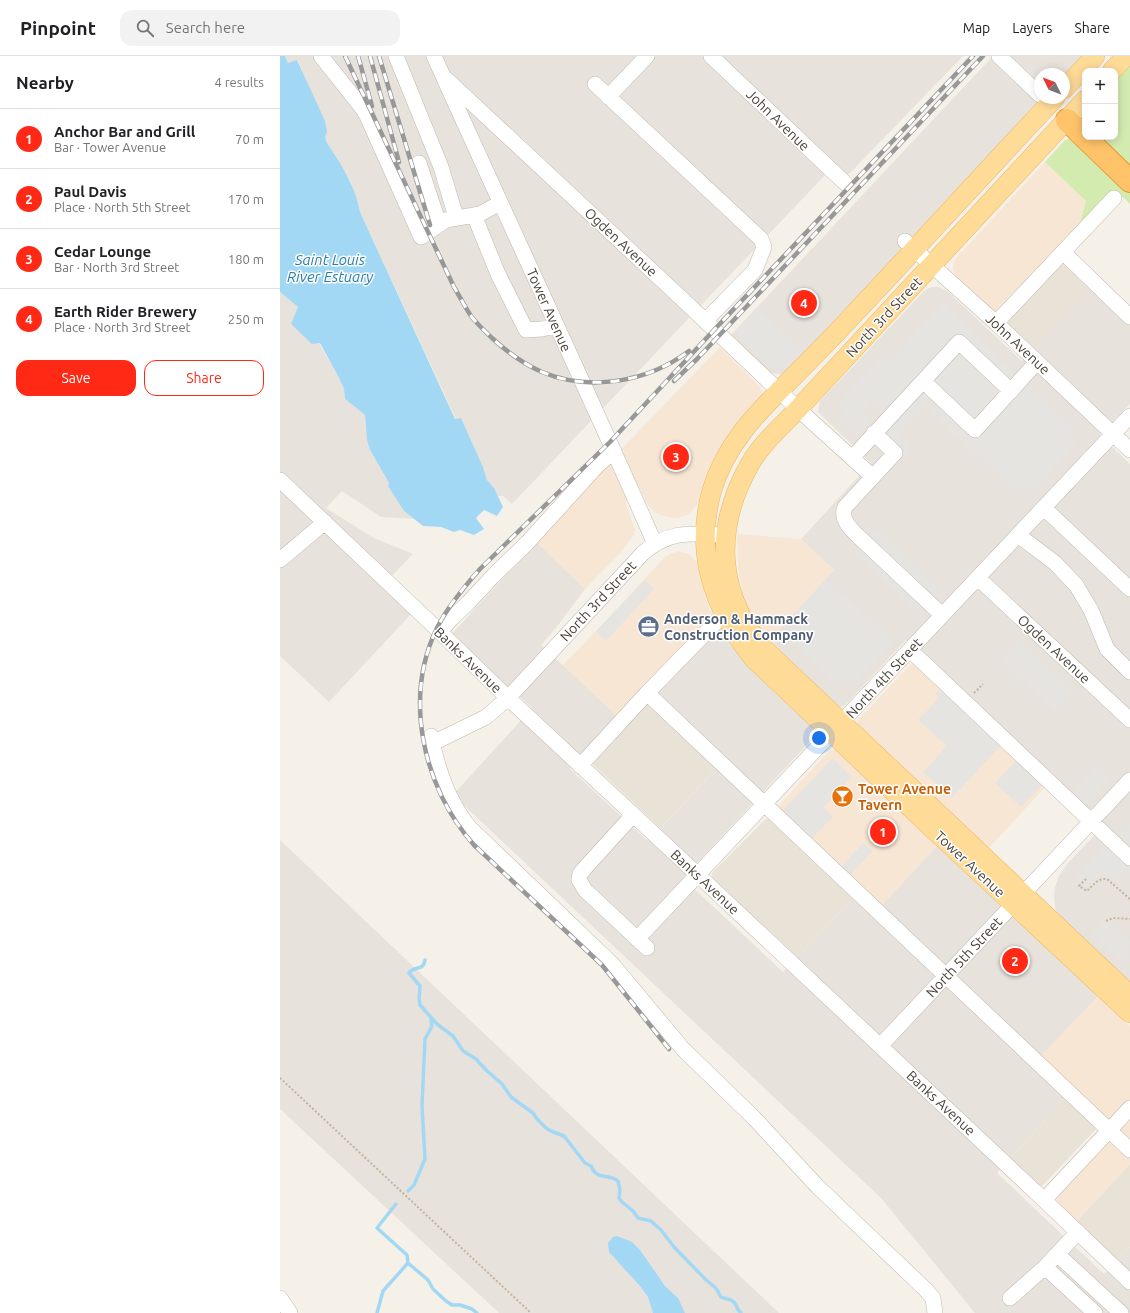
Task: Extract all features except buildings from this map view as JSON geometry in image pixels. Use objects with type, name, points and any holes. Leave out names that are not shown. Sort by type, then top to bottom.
[{"type":"highway","points":[[1067,120],[1130,181]]},
{"type":"main road","points":[[1070,83],[1095,56]]},
{"type":"main road","points":[[1115,68],[1126,56]]},
{"type":"main road","name":"North 3rd Street","points":[[726,535],[735,496],[750,464],[766,442],[1082,103]]},
{"type":"main road","name":"North 3rd Street","points":[[705,535],[712,490],[725,456],[741,432],[834,335],[910,245],[1042,104]]},
{"type":"main road","name":"Tower Avenue","points":[[705,535],[706,560],[712,581],[724,614],[733,632],[752,658],[837,727]]},
{"type":"main road","name":"Tower Avenue","points":[[726,535],[725,558],[728,579],[736,606],[749,630],[761,645],[837,727],[1018,899],[1130,1013]]},
{"type":"main road","name":"Tower Avenue","points":[[1018,899],[1130,994]]},
{"type":"street","points":[[321,56],[367,116],[421,236],[446,220],[484,212],[500,203]]},
{"type":"street","points":[[396,56],[441,167],[456,217]]},
{"type":"street","name":"Tower Avenue","points":[[434,56],[655,544]]},
{"type":"street","points":[[608,97],[647,56]]},
{"type":"street","name":"John Avenue","points":[[711,56],[845,183]]},
{"type":"street","points":[[999,56],[1034,87]]},
{"type":"street","name":"Ogden Avenue","points":[[443,76],[798,409],[873,477]]},
{"type":"street","points":[[595,84],[761,239],[764,247],[755,270],[705,321]]},
{"type":"street","points":[[1052,104],[1067,120]]},
{"type":"street","points":[[419,163],[436,215],[441,223]]},
{"type":"street","points":[[996,323],[1114,198]]},
{"type":"street","points":[[474,215],[498,274],[526,330],[556,326]]},
{"type":"street","name":"John Avenue","points":[[910,245],[996,323],[1130,450]]},
{"type":"street","points":[[1063,252],[1130,317]]},
{"type":"street","points":[[852,458],[959,342],[1011,391]]},
{"type":"street","points":[[923,381],[975,430],[1037,362]]},
{"type":"street","name":"North 4th Street","points":[[633,815],[582,872],[579,880],[585,890],[642,943],[698,875],[1130,416]]},
{"type":"street","points":[[874,433],[895,453],[845,507],[844,514],[846,522],[858,536],[942,615]]},
{"type":"street","points":[[440,632],[493,576],[527,543],[597,466],[614,451]]},
{"type":"street","name":"Banks Avenue","points":[[280,480],[580,766],[698,875],[1130,1282]]},
{"type":"street","points":[[1044,508],[1130,589]]},
{"type":"street","points":[[280,560],[324,522]]},
{"type":"street","name":"North 3rd Street","points":[[726,535],[674,536],[661,540],[643,553],[508,698],[486,717],[432,739],[438,764],[460,816],[469,827],[614,965],[680,1046],[754,1118],[817,1186],[925,1288],[933,1298],[935,1313]]},
{"type":"street","points":[[1018,535],[1055,563],[1069,576],[1091,610],[1108,649],[1130,672]]},
{"type":"street","name":"Ogden Avenue","points":[[978,578],[1130,720]]},
{"type":"street","points":[[580,766],[647,693],[724,614]]},
{"type":"street","points":[[910,650],[1130,858]]},
{"type":"street","points":[[647,693],[1130,1150]]},
{"type":"street","name":"North 5th Street","points":[[880,1046],[1130,780]]},
{"type":"street","points":[[1044,1200],[1130,1108]]},
{"type":"street","points":[[1010,1298],[1044,1267],[1078,1232]]},
{"type":"street","points":[[1057,1254],[1121,1313]]},
{"type":"street","points":[[1044,1267],[1095,1313]]},
{"type":"street","points":[[280,1298],[290,1313]]},
{"type":"path","points":[[1086,879],[1079,886],[1084,891],[1087,891],[1095,882],[1103,878],[1107,878],[1130,899]]},
{"type":"path","points":[[1106,921],[1113,918],[1130,919]]},
{"type":"path","points":[[280,1078],[531,1313]]},
{"type":"shaded area","points":[[285,56],[963,56],[849,174],[826,174],[512,504],[503,496],[498,496],[487,480],[483,467],[461,418],[456,419],[360,212],[350,180],[326,141],[298,60],[288,63]]},
{"type":"shaded area","points":[[993,56],[1087,56],[1070,74],[1070,68],[1034,68],[1034,104],[1042,104],[789,373],[783,375],[772,373],[730,336]]},
{"type":"shaded area","points":[[1045,162],[1086,201],[1078,230],[997,314],[956,276],[953,269],[954,262]]},
{"type":"shaded area","points":[[1062,258],[1091,286],[1034,349],[1003,320]]},
{"type":"shaded area","points":[[1091,286],[1130,323],[1130,404],[1100,435],[1130,464],[1130,982],[1056,911],[1054,899],[1055,887],[1059,876],[1068,863],[1103,826],[906,640],[851,699],[845,705],[840,707],[837,706],[793,664],[770,640],[834,570],[801,539],[871,463],[818,412],[820,401],[925,290],[932,287],[939,287],[948,292],[1022,361]]},
{"type":"shaded area","points":[[280,292],[298,307],[339,378],[344,389],[345,399],[365,415],[367,440],[370,450],[389,483],[388,486],[404,511],[414,519],[381,517],[342,491],[326,508],[374,538],[413,554],[383,585],[412,613],[329,702],[280,656]]},
{"type":"shaded area","points":[[944,304],[965,327],[1075,429],[1068,436],[1076,444],[1032,491],[1023,484],[1016,491],[930,412],[936,405],[931,399],[897,435],[911,449],[899,462],[877,441],[887,413],[872,399],[861,411],[871,420],[857,435],[839,418],[845,411],[838,405],[881,359],[887,364]]},
{"type":"shaded area","points":[[756,308],[802,350],[783,368],[772,368],[734,332]]},
{"type":"shaded area","points":[[720,347],[760,387],[762,393],[760,400],[702,494],[697,505],[691,512],[682,517],[673,518],[654,512],[647,504],[639,486],[625,502],[635,530],[634,535],[621,552],[585,589],[536,542],[606,465]]},
{"type":"shaded area","points":[[877,531],[939,589],[918,612],[856,554]]},
{"type":"shaded area","points":[[737,534],[801,539],[834,570],[770,640],[754,620],[742,594],[738,566]]},
{"type":"shaded area","points":[[536,542],[585,589],[541,645],[618,717],[570,769],[648,841],[725,760],[654,693],[719,626],[735,651],[745,663],[815,729],[817,733],[815,736],[683,878],[783,972],[854,897],[873,915],[938,845],[1098,996],[1033,1064],[1067,1096],[997,1173],[1104,1274],[1130,1247],[1130,1313],[975,1313],[881,1198],[453,795],[532,708],[451,635]]},
{"type":"shaded area","points":[[678,551],[689,554],[698,564],[705,596],[714,619],[618,717],[562,666],[664,558]]},
{"type":"shaded area","points":[[645,580],[654,589],[606,641],[596,631]]},
{"type":"shaded area","points":[[825,580],[893,641],[854,682],[851,679],[834,681],[791,640],[795,635],[787,622]]},
{"type":"shaded area","points":[[1020,640],[1073,691],[1055,711],[1001,660]]},
{"type":"shaded area","points":[[914,661],[1047,785],[988,849],[857,724],[858,720]]},
{"type":"shaded area","points":[[945,684],[1005,741],[952,798],[923,772],[947,746],[918,720],[939,698],[935,694]]},
{"type":"shaded area","points":[[647,699],[718,767],[660,828],[589,761]]},
{"type":"shaded area","points":[[837,749],[938,845],[880,908],[776,809],[829,751]]},
{"type":"shaded area","points":[[1021,755],[1047,780],[1021,807],[995,783]]},
{"type":"shaded area","points":[[833,758],[852,777],[824,807],[833,817],[806,844],[777,816]]},
{"type":"shaded area","points":[[1096,767],[1110,779],[1086,805],[1073,793]]},
{"type":"shaded area","points":[[769,816],[854,897],[797,957],[713,880],[712,875],[713,872]]},
{"type":"shaded area","points":[[1130,825],[1130,873],[1126,869],[1114,882],[1103,872],[1086,890],[1075,879],[1112,840],[1114,842]]},
{"type":"shaded area","points":[[280,840],[779,1313],[499,1313],[280,1109]]},
{"type":"shaded area","points":[[863,843],[873,851],[848,877],[840,868]]},
{"type":"shaded area","points":[[1105,919],[1130,943],[1123,952],[1128,957],[1123,962],[1092,932]]},
{"type":"shaded area","points":[[1098,996],[1130,1026],[1130,1164],[1077,1221],[1058,1204],[1057,1199],[1118,1132],[1038,1058]]},
{"type":"shaded area","points":[[1067,1096],[1098,1127],[1042,1186],[1037,1184],[1010,1159]]},
{"type":"shaded area","points":[[1130,1164],[1130,1247],[1117,1260],[1077,1221]]},
{"type":"green space","points":[[1130,64],[1130,173],[1097,140],[1118,140],[1118,78]]},
{"type":"green space","points":[[1071,138],[1130,189],[1130,204],[1122,196],[1084,236],[1078,230],[1086,201],[1045,162],[1065,140]]},
{"type":"water","name":"Saint Louis River Estuary","points":[[280,56],[285,56],[288,63],[297,60],[325,121],[327,132],[325,137],[326,141],[342,166],[351,184],[360,212],[455,419],[461,418],[483,467],[487,480],[494,488],[503,507],[497,516],[484,510],[476,518],[484,529],[474,535],[460,530],[454,532],[441,527],[423,526],[404,511],[388,486],[389,483],[370,450],[367,440],[365,415],[345,399],[344,389],[320,343],[312,344],[291,324],[298,307],[280,292]]},
{"type":"water","points":[[617,1236],[632,1242],[640,1250],[665,1286],[678,1298],[685,1313],[653,1313],[648,1297],[609,1252],[608,1243],[613,1237]]},
{"type":"waterway","points":[[425,960],[421,967],[414,969],[409,973],[420,986],[420,1005],[437,1024],[453,1036],[463,1051],[476,1059],[502,1084],[511,1097],[533,1113],[546,1128],[564,1136],[585,1163],[591,1166],[596,1174],[610,1177],[618,1181],[620,1190],[619,1198],[622,1202],[633,1211],[638,1218],[651,1221],[661,1230],[674,1247],[706,1280],[716,1288],[721,1297],[734,1302],[741,1313]]},
{"type":"waterway","points":[[408,1191],[414,1185],[425,1159],[422,1106],[425,1039],[432,1026],[431,1019]]},
{"type":"waterway","points":[[377,1313],[383,1291],[408,1263],[407,1255],[377,1228],[396,1204]]},
{"type":"waterway","points":[[408,1263],[428,1280],[433,1289],[446,1301],[452,1305],[460,1305],[472,1309],[477,1313]]},
{"type":"railway","points":[[345,56],[454,287],[471,316],[498,343],[510,353],[535,369],[560,378],[579,382],[618,381],[637,377],[673,362],[689,351]]},
{"type":"railway","points":[[358,56],[372,106]]},
{"type":"railway","points":[[370,56],[399,162]]},
{"type":"railway","points":[[379,56],[430,225]]},
{"type":"railway","points":[[669,1049],[602,965],[474,845],[456,822],[442,797],[431,770],[424,741],[420,712],[421,683],[427,655],[437,628],[446,612],[480,569],[610,442],[973,56]]},
{"type":"railway","points":[[674,381],[697,359],[983,56]]},
{"type":"place","name":"Earth Rider Brewery","points":[[804,303]]},
{"type":"place","name":"Cedar Lounge","points":[[676,457]]},
{"type":"place","name":"Anderson & Hammack Construction Company","points":[[648,627]]},
{"type":"place","name":"Tower Avenue Tavern","points":[[843,797]]},
{"type":"place","name":"Anchor Bar and Grill","points":[[883,832]]},
{"type":"place","name":"Paul Davis","points":[[1015,961]]}]
